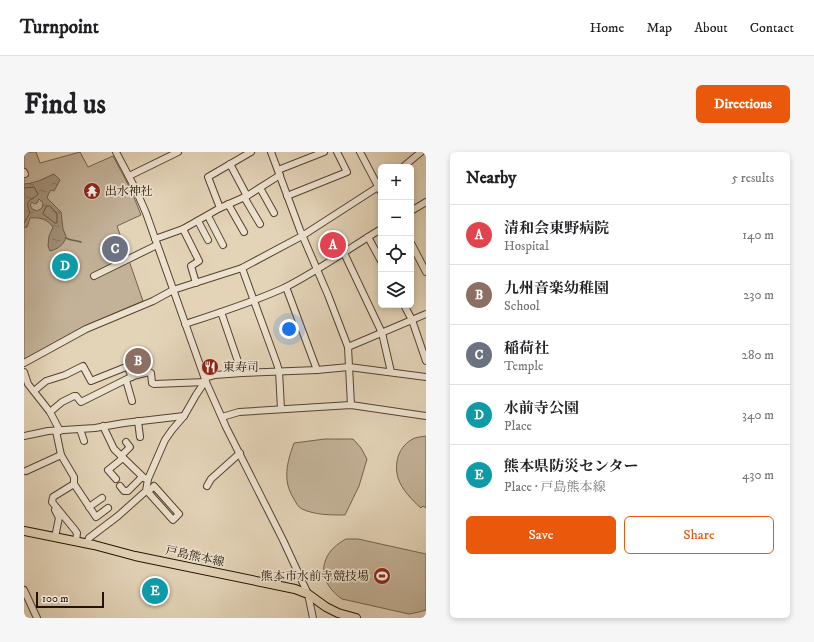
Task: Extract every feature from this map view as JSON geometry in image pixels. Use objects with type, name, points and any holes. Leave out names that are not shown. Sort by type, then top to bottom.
[{"type":"main road","name":"戸島熊本線","points":[[24,531],[294,589],[308,594],[338,613],[356,618]]},
{"type":"street","points":[[116,152],[146,213],[205,381],[308,594],[313,618]]},
{"type":"street","points":[[129,176],[178,152]]},
{"type":"street","points":[[220,208],[208,177],[251,152]]},
{"type":"street","points":[[270,152],[302,236],[317,269],[348,347],[351,405]]},
{"type":"street","points":[[94,276],[260,188],[279,173],[324,152]]},
{"type":"street","points":[[287,196],[347,172],[337,152]]},
{"type":"street","points":[[407,164],[421,152]]},
{"type":"street","points":[[363,153],[378,184]]},
{"type":"street","points":[[230,164],[260,224]]},
{"type":"street","points":[[260,188],[274,213]]},
{"type":"street","points":[[24,363],[86,329],[153,301],[173,290],[242,268],[302,236],[378,189]]},
{"type":"street","points":[[414,209],[426,202]]},
{"type":"street","points":[[228,204],[244,232]]},
{"type":"street","points":[[208,216],[223,245]]},
{"type":"street","points":[[198,221],[208,240]]},
{"type":"street","points":[[183,229],[199,261],[191,266],[196,283]]},
{"type":"street","points":[[185,324],[286,287],[378,231]]},
{"type":"street","points":[[368,237],[378,255]]},
{"type":"street","points":[[414,249],[426,272]]},
{"type":"street","points":[[344,253],[382,333],[391,372]]},
{"type":"street","points":[[242,268],[279,371],[282,409]]},
{"type":"street","points":[[286,287],[317,370]]},
{"type":"street","points":[[406,308],[412,320],[426,361]]},
{"type":"street","points":[[221,312],[242,373]]},
{"type":"street","points":[[348,347],[426,314]]},
{"type":"street","points":[[34,391],[46,382],[83,366],[90,381],[126,367],[132,401]]},
{"type":"street","points":[[50,412],[62,402],[74,396],[82,402],[129,378],[149,372],[151,373],[152,383],[154,384],[205,381],[215,375],[349,367],[426,376]]},
{"type":"street","points":[[24,372],[26,385],[34,391],[50,412],[58,431],[61,455],[74,477],[74,484],[96,517],[108,508]]},
{"type":"street","points":[[120,486],[126,494],[145,478],[172,430],[184,416],[205,381]]},
{"type":"street","points":[[222,417],[239,412],[351,405],[426,416]]},
{"type":"street","points":[[24,436],[184,416]]},
{"type":"street","points":[[138,421],[140,437]]},
{"type":"street","points":[[87,544],[89,538],[118,516],[146,491],[145,478],[114,449],[103,426]]},
{"type":"street","points":[[80,429],[84,441]]},
{"type":"street","points":[[116,479],[108,470],[130,447],[126,442]]},
{"type":"street","points":[[207,486],[211,478],[240,453]]},
{"type":"street","points":[[26,471],[61,455]]},
{"type":"street","points":[[74,484],[53,497],[52,502],[77,533],[76,541]]},
{"type":"street","points":[[154,486],[179,514],[173,520],[148,492],[154,486]]},
{"type":"street","points":[[89,507],[102,498]]},
{"type":"street","points":[[50,505],[59,518],[55,537]]},
{"type":"street","points":[[24,590],[37,618]]},
{"type":"shaded area","points":[[24,152],[36,152],[40,163],[80,152],[88,167],[113,156],[131,190],[141,215],[117,226],[143,301],[85,326],[24,360]]},
{"type":"shaded area","points":[[426,436],[426,508],[423,506],[421,508],[402,487],[397,473],[397,462],[400,452],[407,443],[414,438]]},
{"type":"shaded area","points":[[325,439],[353,439],[361,448],[367,459],[359,486],[345,515],[317,514],[302,509],[296,503],[288,485],[287,471],[289,457],[294,443]]},
{"type":"shaded area","points":[[346,539],[358,539],[426,554],[426,610],[409,614],[342,599],[334,592],[324,576],[324,568],[330,552]]},
{"type":"water","points":[[54,174],[60,180],[54,191],[51,190],[47,198],[61,212],[63,229],[66,236],[61,246],[50,251],[48,246],[49,236],[53,227],[46,220],[40,218],[30,218],[27,227],[24,228],[24,184],[36,182]],"holes":[[[39,199],[43,203],[42,208],[37,211],[32,209],[30,205],[32,202],[34,204],[37,203]]]},
{"type":"waterway","points":[[66,238],[81,242]]},
{"type":"place","name":"出水神社","points":[[92,191]]},
{"type":"place","name":"清和会東野病院","points":[[333,245]]},
{"type":"place","name":"稲荷社","points":[[115,249]]},
{"type":"place","name":"水前寺公園","points":[[65,266]]},
{"type":"place","name":"九州音楽幼稚園","points":[[138,361]]},
{"type":"place","name":"東寿司","points":[[210,367]]},
{"type":"place","name":"熊本市水前寺競技場","points":[[382,576]]},
{"type":"place","name":"熊本県防災センター","points":[[155,591]]}]
